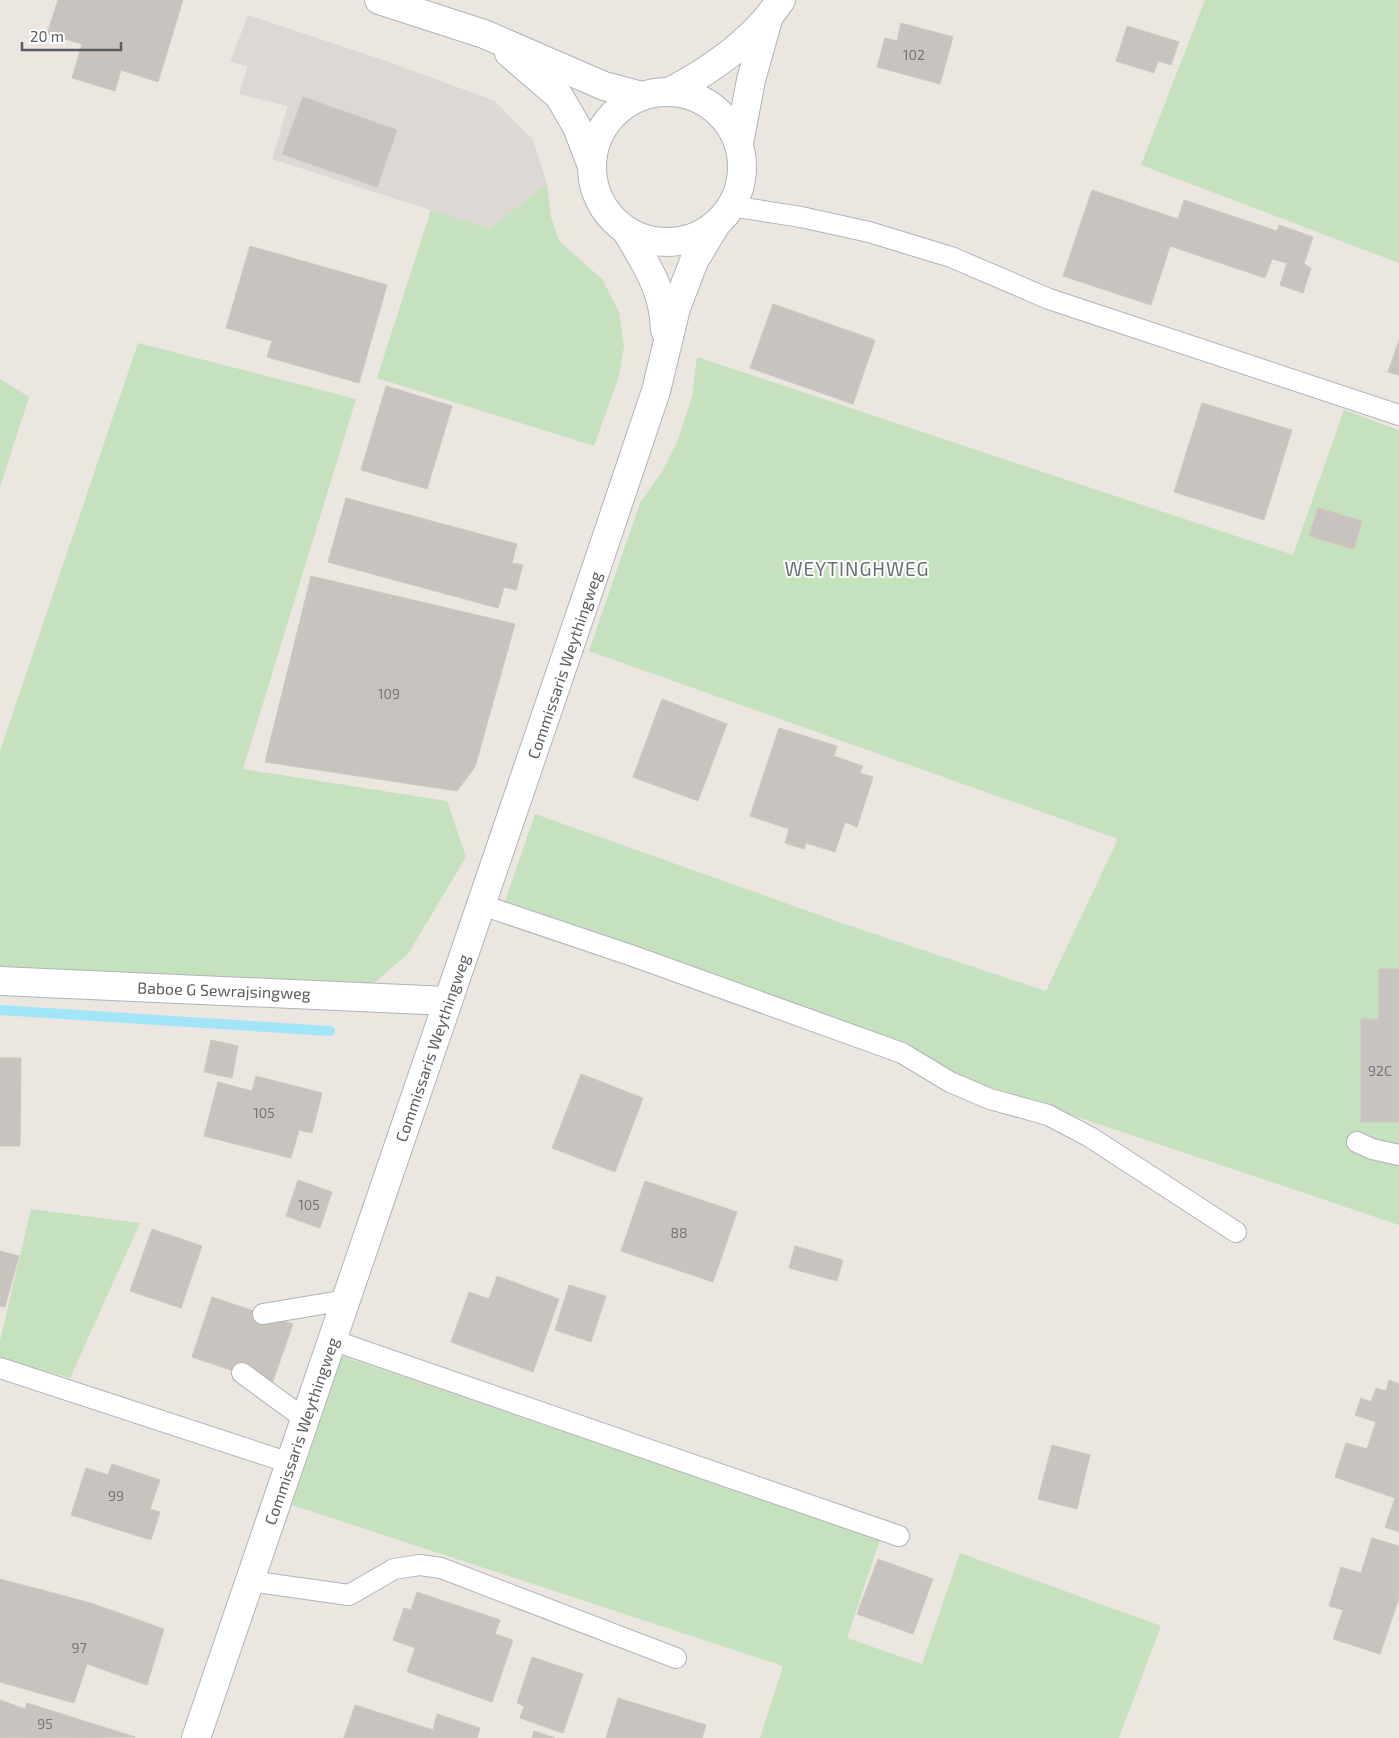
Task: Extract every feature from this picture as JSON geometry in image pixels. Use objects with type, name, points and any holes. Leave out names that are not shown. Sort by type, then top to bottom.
[{"type":"main road","points":[[379,0],[484,34],[604,86],[638,95],[671,91],[699,98],[723,117],[739,143]]},
{"type":"main road","points":[[638,95],[615,112],[600,130],[592,152],[592,166],[597,198],[609,217],[627,232],[648,241],[671,243],[694,238],[723,216],[739,186],[741,172],[739,143],[751,80],[774,10]]},
{"type":"main road","points":[[671,91],[706,72],[774,10]]},
{"type":"main road","points":[[484,34],[528,68],[558,96],[578,127],[592,166]]},
{"type":"main road","name":"Commissaris Weythingweg","points":[[196,1738],[603,551],[666,357],[676,308],[694,261],[723,216]]},
{"type":"main road","name":"Commissaris Weythingweg","points":[[627,232],[660,290],[665,310],[666,357]]},
{"type":"main road","name":"Baboe G Sewrajsingweg","points":[[0,981],[448,1001]]},
{"type":"lane","points":[[723,216],[801,217],[869,232],[951,257],[1048,299],[1399,415]]},
{"type":"lane","points":[[482,905],[902,1053],[950,1082],[982,1096],[1048,1115],[1090,1137],[1236,1232]]},
{"type":"lane","points":[[1357,1142],[1372,1149],[1399,1155]]},
{"type":"lane","points":[[263,1314],[346,1300]]},
{"type":"lane","points":[[332,1340],[899,1536]]},
{"type":"lane","points":[[0,1368],[290,1463]]},
{"type":"lane","points":[[242,1374],[305,1419]]},
{"type":"lane","points":[[250,1581],[349,1595],[394,1569],[420,1565],[441,1568],[676,1658]]},
{"type":"shaded area","points":[[248,15],[389,62],[495,101],[533,140],[547,184],[489,229],[272,159],[288,106],[239,94],[248,66],[230,62]]},
{"type":"green space","points":[[1205,0],[1399,0],[1399,263],[1141,165]]},
{"type":"green space","points":[[547,184],[551,217],[559,241],[602,279],[619,312],[624,346],[619,376],[594,446],[377,378],[431,210],[489,229]]},
{"type":"green space","points":[[138,343],[356,399],[243,769],[447,801],[466,857],[408,954],[373,984],[0,967],[0,751]]},
{"type":"green space","points":[[697,357],[1293,555],[1344,410],[1399,430],[1399,1225],[498,922],[535,814],[839,922],[1046,991],[1118,839],[589,651],[640,503],[662,472],[678,440],[692,397]]},
{"type":"green space","points":[[0,379],[29,397],[0,487]]},
{"type":"green space","points":[[31,1209],[140,1223],[70,1378],[0,1358],[0,1341]]},
{"type":"green space","points":[[342,1356],[880,1540],[847,1638],[922,1664],[960,1553],[1161,1626],[1119,1738],[760,1738],[783,1666],[292,1505]]},
{"type":"building","points":[[58,0],[183,0],[158,82],[121,70],[115,91],[72,78],[82,44],[47,34]]},
{"type":"building","points":[[901,23],[953,37],[940,84],[877,67],[885,38],[897,41]]},
{"type":"building","points":[[1127,26],[1179,42],[1171,65],[1158,61],[1154,73],[1116,61]]},
{"type":"building","points":[[303,97],[397,130],[377,187],[282,154]]},
{"type":"building","points":[[1092,190],[1178,219],[1184,200],[1277,231],[1279,225],[1313,237],[1304,264],[1311,268],[1303,293],[1280,285],[1287,263],[1272,259],[1265,278],[1170,246],[1151,305],[1063,276]]},
{"type":"building","points":[[250,246],[387,285],[359,383],[267,357],[272,341],[226,328]]},
{"type":"building","points":[[773,304],[875,340],[853,404],[750,368]]},
{"type":"building","points":[[1399,340],[1399,375],[1388,372]]},
{"type":"building","points":[[386,386],[452,406],[427,489],[361,470]]},
{"type":"building","points":[[1202,403],[1292,430],[1264,520],[1174,492]]},
{"type":"building","points":[[346,498],[517,544],[512,563],[523,565],[516,590],[504,587],[498,608],[328,562]]},
{"type":"building","points":[[1318,508],[1362,521],[1354,549],[1309,536]]},
{"type":"building","points":[[311,576],[515,624],[475,767],[457,791],[265,762]]},
{"type":"building","points":[[662,699],[727,724],[698,801],[633,777]]},
{"type":"building","points":[[779,728],[837,746],[834,756],[863,766],[860,773],[873,777],[857,827],[845,822],[835,852],[806,843],[804,849],[785,843],[789,829],[750,816]]},
{"type":"building","points":[[1379,969],[1399,969],[1399,1122],[1361,1122],[1361,1019],[1379,1019]]},
{"type":"building","points":[[211,1040],[238,1046],[232,1078],[204,1072]]},
{"type":"building","points":[[0,1058],[21,1058],[20,1146],[0,1146]]},
{"type":"building","points":[[581,1074],[643,1098],[615,1172],[552,1148]]},
{"type":"building","points":[[256,1076],[322,1093],[312,1133],[299,1130],[291,1158],[204,1136],[218,1082],[252,1091]]},
{"type":"building","points":[[298,1180],[332,1192],[320,1228],[286,1216]]},
{"type":"building","points":[[645,1181],[737,1212],[713,1282],[621,1251]]},
{"type":"building","points":[[152,1229],[202,1246],[181,1308],[130,1291]]},
{"type":"building","points":[[795,1246],[843,1260],[837,1281],[789,1268]]},
{"type":"building","points":[[0,1251],[19,1256],[5,1307],[0,1306]]},
{"type":"building","points":[[497,1276],[559,1299],[533,1372],[451,1342],[469,1292],[489,1299]]},
{"type":"building","points":[[569,1285],[606,1296],[591,1342],[555,1330]]},
{"type":"building","points":[[212,1297],[293,1324],[272,1384],[192,1357]]},
{"type":"building","points":[[1389,1380],[1399,1384],[1399,1532],[1385,1527],[1395,1498],[1335,1477],[1346,1443],[1367,1449],[1376,1422],[1355,1415],[1361,1398],[1371,1402],[1376,1388],[1386,1391]]},
{"type":"building","points":[[1052,1445],[1090,1455],[1077,1509],[1038,1499]]},
{"type":"building","points":[[112,1464],[160,1480],[150,1509],[160,1512],[151,1540],[71,1515],[86,1468],[108,1475]]},
{"type":"building","points":[[1372,1538],[1399,1546],[1399,1598],[1380,1654],[1333,1639],[1343,1610],[1329,1606],[1341,1567],[1361,1573]]},
{"type":"building","points":[[878,1559],[933,1579],[913,1634],[857,1614]]},
{"type":"building","points":[[0,1579],[91,1603],[164,1629],[147,1685],[87,1664],[74,1703],[0,1682]]},
{"type":"building","points":[[417,1592],[500,1620],[495,1634],[513,1640],[492,1702],[407,1672],[415,1648],[393,1640],[404,1608],[411,1610]]},
{"type":"building","points":[[532,1657],[583,1674],[563,1733],[520,1718],[524,1706],[517,1703]]},
{"type":"building","points":[[618,1698],[706,1725],[702,1738],[606,1738]]},
{"type":"building","points":[[0,1700],[25,1709],[27,1703],[135,1737],[0,1738]]},
{"type":"building","points":[[355,1705],[433,1730],[437,1714],[480,1728],[477,1738],[344,1738]]},
{"type":"building","points":[[534,1731],[555,1738],[532,1738]]},
{"type":"waterway","points":[[0,1010],[330,1031]]},
{"type":"district","name":"WEYTINGHWEG","points":[[857,568]]}]
